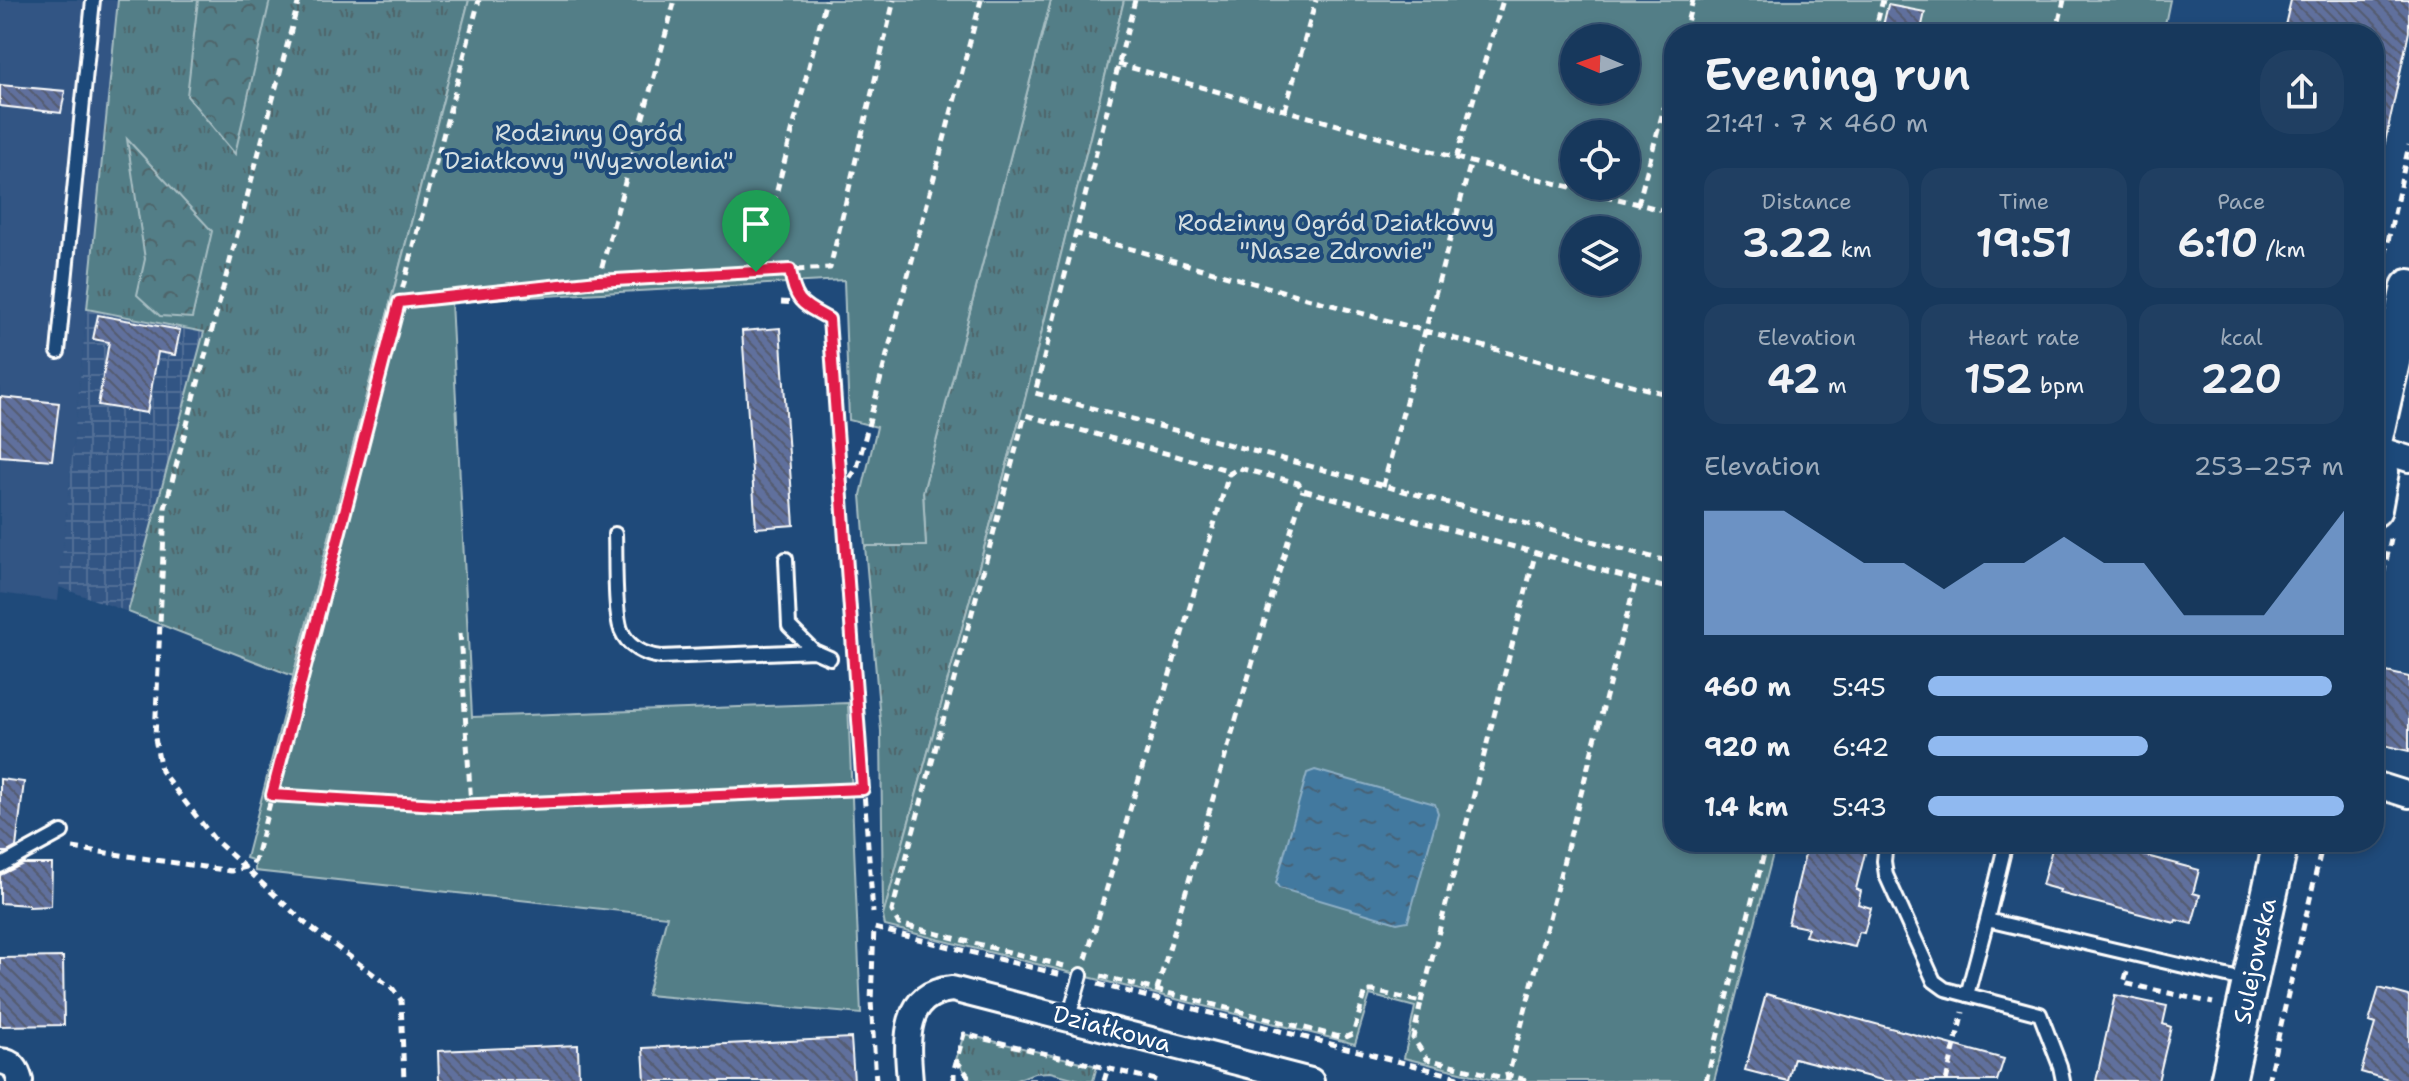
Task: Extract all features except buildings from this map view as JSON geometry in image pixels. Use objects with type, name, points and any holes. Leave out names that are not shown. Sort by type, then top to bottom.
[{"type":"main road","points":[[2384,365],[2395,281]]},
{"type":"main road","name":"Sulejowska","points":[[2228,1081],[2279,852]]},
{"type":"street","points":[[2384,453],[2409,459]]},
{"type":"street","points":[[2384,787],[2409,795]]},
{"type":"street","name":"Działkowa","points":[[910,1081],[908,1035],[917,1007],[933,993],[952,989],[1311,1081]]},
{"type":"street","points":[[0,1061],[16,1068],[20,1081]]},
{"type":"lane","points":[[58,352],[93,0]]},
{"type":"lane","points":[[615,534],[621,630],[644,654],[661,657],[814,651]]},
{"type":"lane","points":[[786,559],[789,626],[814,651],[830,658]]},
{"type":"lane","points":[[0,866],[62,832]]},
{"type":"lane","points":[[1885,852],[1886,875],[1934,981],[1942,988],[2040,1014],[2063,1081]]},
{"type":"lane","points":[[1967,995],[2004,852]]},
{"type":"lane","points":[[1987,920],[2251,982]]},
{"type":"lane","points":[[1069,1017],[1081,975]]},
{"type":"path","points":[[299,0],[165,508],[155,738],[161,771],[214,839],[306,924],[393,989],[401,1000],[404,1081]]},
{"type":"path","points":[[62,832],[73,848],[231,871],[255,861],[479,0]]},
{"type":"path","points":[[598,281],[675,0]]},
{"type":"path","points":[[756,272],[826,0]]},
{"type":"path","points":[[399,302],[598,281],[830,268],[894,0]]},
{"type":"path","points":[[842,490],[857,468],[981,0]]},
{"type":"path","points":[[1135,0],[1035,393],[1664,560]]},
{"type":"path","points":[[1285,110],[1316,0]]},
{"type":"path","points":[[1456,158],[1503,0]]},
{"type":"path","points":[[1687,24],[1693,0]]},
{"type":"path","points":[[1877,24],[1883,0]]},
{"type":"path","points":[[2058,24],[2064,0]]},
{"type":"path","points":[[1118,64],[1456,158],[1664,210]]},
{"type":"path","points":[[1638,204],[1664,108]]},
{"type":"path","points":[[2395,281],[2409,145]]},
{"type":"path","points":[[1383,486],[1471,162]]},
{"type":"path","points":[[1074,233],[1425,331],[1664,393]]},
{"type":"path","points":[[790,270],[800,303]]},
{"type":"path","points":[[781,302],[800,303],[829,319],[873,913]]},
{"type":"path","points":[[1229,474],[1224,469],[1025,415],[892,911],[899,924],[1474,1081]]},
{"type":"path","points":[[1081,975],[1229,474],[1239,468],[1298,483],[1303,490],[1664,587]]},
{"type":"path","points":[[1157,990],[1303,490]]},
{"type":"path","points":[[1530,1081],[1499,1077],[1427,1059],[1413,1038],[1536,551]]},
{"type":"path","points":[[1508,1078],[1636,580]]},
{"type":"path","points":[[460,633],[471,806]]},
{"type":"path","points":[[272,795],[471,806],[863,789]]},
{"type":"path","points":[[1706,1081],[1764,852]]},
{"type":"path","points":[[2268,1081],[2321,852]]},
{"type":"path","points":[[876,1081],[871,1001],[874,928],[1157,990],[1344,1038],[1353,1034],[1366,991],[1421,1002]]},
{"type":"path","points":[[2130,954],[2124,983],[2214,1003]]},
{"type":"path","points":[[1946,1081],[1967,995]]},
{"type":"path","points":[[954,1081],[954,1069],[964,1034],[1160,1081]]},
{"type":"path","points":[[956,1060],[972,1081]]},
{"type":"path","points":[[1104,1081],[1108,1068]]},
{"type":"path","points":[[1028,1081],[1043,1081]]},
{"type":"shaded area","points":[[0,0],[118,0],[58,601],[0,593]]},
{"type":"shaded area","points":[[87,309],[204,331],[128,612],[59,587]]},
{"type":"green space","points":[[118,0],[469,0],[293,676],[128,612],[204,332],[87,309]]},
{"type":"green space","points":[[198,0],[270,0],[235,154],[187,96]]},
{"type":"green space","name":"Rodzinny Ogród Działkowy \"Wyzwolenia\"","points":[[469,0],[1051,0],[923,492],[926,546],[865,546],[861,495],[877,427],[849,420],[844,280],[451,301],[472,717],[848,703],[861,1014],[647,995],[667,916],[255,871],[255,861],[246,858]]},
{"type":"green space","points":[[1051,0],[1124,0],[1025,399],[883,916],[881,731],[865,546],[926,546],[923,492]]},
{"type":"green space","name":"Rodzinny Ogród Działkowy \"Nasze Zdrowie\"","points":[[1124,0],[2170,0],[2165,24],[1664,24],[1664,852],[1773,852],[1714,1081],[1497,1081],[1404,1058],[1415,1007],[1370,995],[1355,1044],[885,926],[883,916],[1025,399]]},
{"type":"green space","points":[[127,139],[212,231],[192,318],[160,316],[137,295],[145,259]]},
{"type":"green space","points":[[964,1034],[1097,1066],[1093,1081],[1050,1072],[1034,1073],[1014,1081],[972,1081],[956,1060]]},
{"type":"water","points":[[1315,770],[1435,804],[1438,813],[1408,921],[1397,923],[1279,888],[1276,883],[1307,773]]},
{"type":"route","points":[[790,270],[800,303],[829,319],[863,789],[455,806],[272,795],[399,302],[598,281],[756,272],[790,270]]}]
